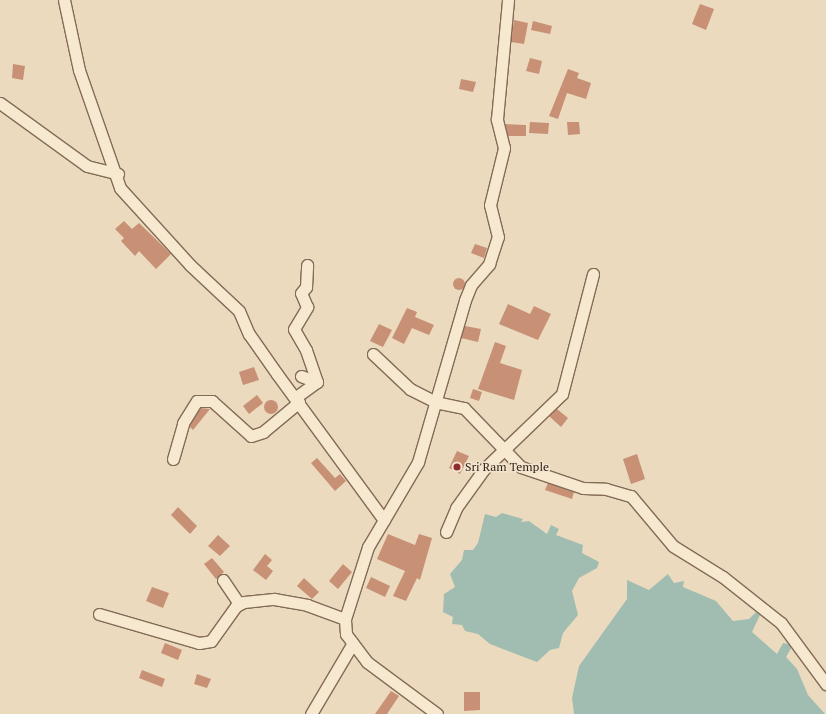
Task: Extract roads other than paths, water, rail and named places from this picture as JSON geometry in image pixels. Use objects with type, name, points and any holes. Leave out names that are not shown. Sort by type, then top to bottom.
[{"type":"street","points":[[64,0],[80,70],[118,174],[120,188],[190,265],[238,311],[249,334],[384,520]]},
{"type":"street","points":[[437,714],[373,667],[346,634],[346,619],[368,547],[415,470],[465,300],[471,285],[489,264],[498,237],[490,205],[504,148],[497,119],[508,0]]},
{"type":"street","points":[[0,103],[87,166],[118,174]]},
{"type":"street","points":[[307,265],[306,287],[301,293],[307,307],[294,329],[306,350],[310,368],[317,382]]},
{"type":"street","points":[[446,532],[467,492],[506,448],[562,394],[593,274]]},
{"type":"street","points":[[373,354],[388,365],[398,382],[435,402],[464,408],[489,435],[506,448],[521,467],[535,474],[582,488],[606,489],[631,496],[673,546],[723,577],[781,623],[826,684]]},
{"type":"street","points":[[299,363],[310,368]]},
{"type":"street","points":[[301,376],[317,382]]},
{"type":"street","points":[[173,459],[183,423],[197,401],[212,401],[251,436],[263,432],[317,382]]},
{"type":"street","points":[[223,580],[239,604]]},
{"type":"street","points":[[98,614],[199,643],[211,641],[239,604],[274,599],[316,607],[346,619]]},
{"type":"street","points":[[311,714],[353,643]]},
{"type":"place","name":"Sri Ram Temple","points":[[457,467]]}]
